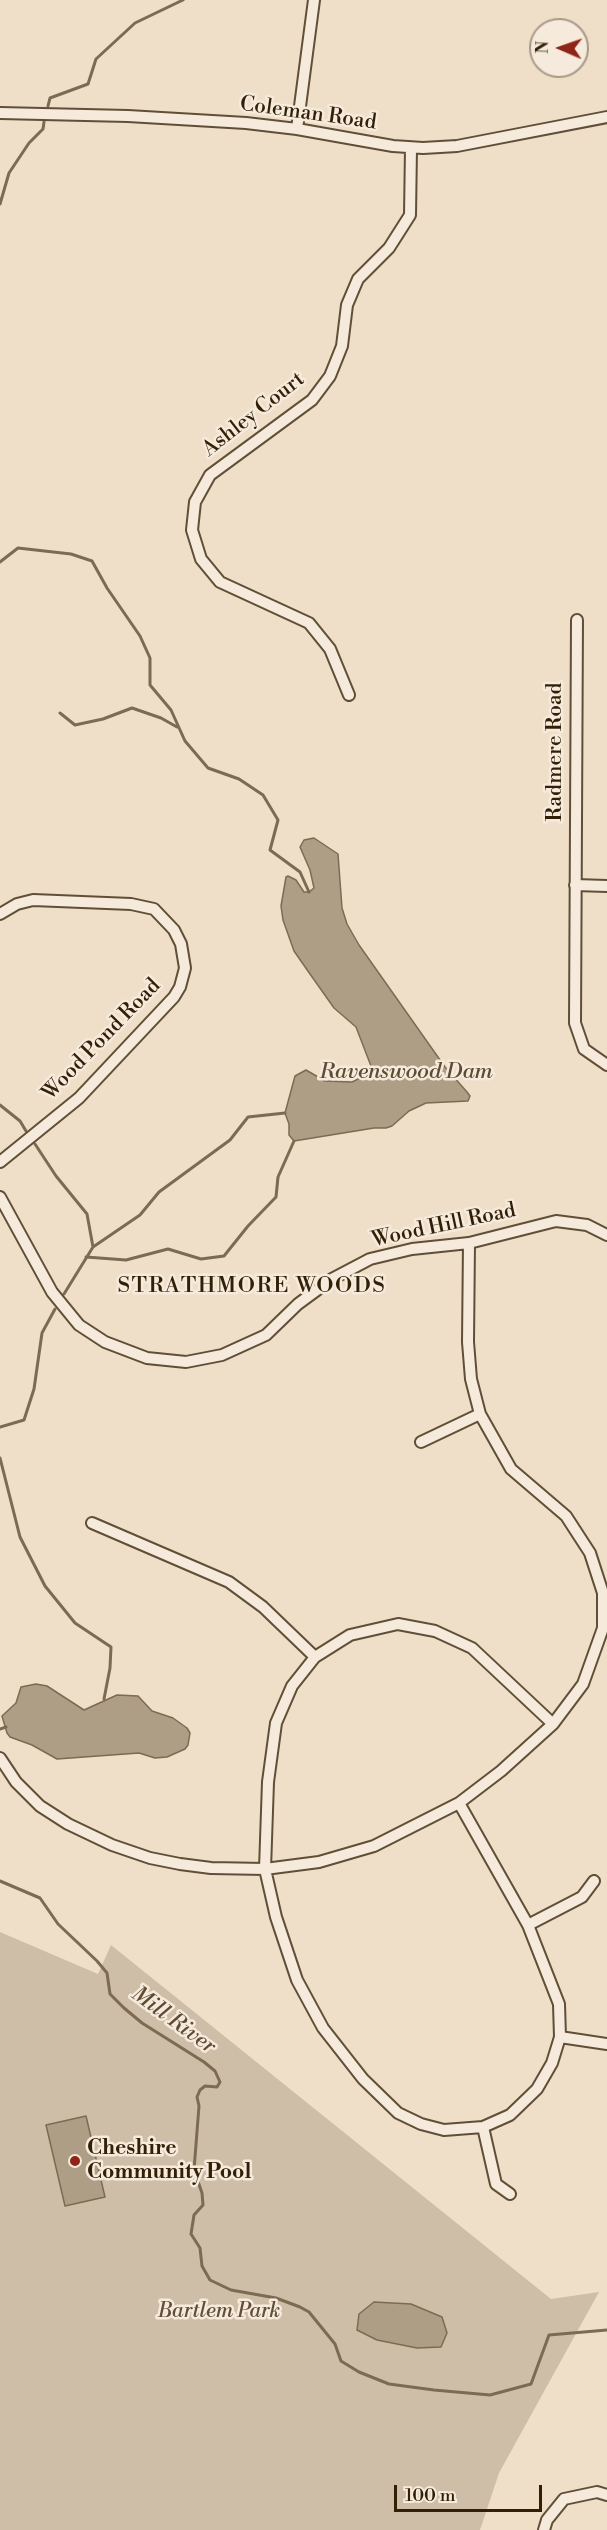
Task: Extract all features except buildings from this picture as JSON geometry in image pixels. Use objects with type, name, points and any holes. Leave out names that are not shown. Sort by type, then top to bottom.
[{"type":"street","points":[[297,129],[314,0]]},
{"type":"street","name":"Coleman Road","points":[[0,113],[128,116],[225,122],[297,129],[411,148],[457,146],[607,117]]},
{"type":"street","name":"Ashley Court","points":[[349,695],[330,649],[309,623],[220,582],[201,559],[192,530],[195,502],[210,475],[312,400],[330,376],[342,346],[347,305],[358,279],[389,248],[410,215],[411,148]]},
{"type":"street","name":"Radmere Road","points":[[577,620],[574,1023],[584,1048],[607,1065]]},
{"type":"street","points":[[575,885],[607,886]]},
{"type":"street","name":"Wood Pond Road","points":[[0,914],[17,904],[33,900],[131,904],[154,909],[174,930],[182,944],[185,968],[180,987],[174,997],[79,1098],[0,1162]]},
{"type":"street","name":"Wood Hill Road","points":[[0,1197],[52,1292],[80,1325],[105,1342],[147,1358],[186,1362],[222,1355],[266,1335],[298,1304],[332,1279],[370,1259],[412,1249],[469,1243],[556,1221],[587,1225],[607,1235]]},
{"type":"street","points":[[0,1758],[16,1782],[40,1806],[68,1824],[112,1845],[150,1858],[180,1864],[211,1868],[265,1869],[319,1862],[374,1846],[459,1803],[501,1772],[553,1724],[583,1684],[605,1628],[603,1593],[590,1553],[566,1516],[511,1469],[480,1414],[471,1379],[468,1342],[469,1243]]},
{"type":"street","points":[[421,1442],[480,1414]]},
{"type":"street","points":[[92,1523],[229,1582],[263,1607],[315,1657]]},
{"type":"street","points":[[459,1803],[528,1925],[559,2004],[560,2037],[552,2063],[537,2089],[510,2115],[483,2127],[444,2130],[421,2124],[398,2113],[363,2079],[323,2028],[297,1980],[276,1917],[265,1869],[268,1782],[276,1723],[292,1686],[315,1657],[350,1635],[398,1624],[435,1631],[472,1648],[553,1724]]},
{"type":"street","points":[[528,1925],[582,1897],[594,1881]]},
{"type":"street","points":[[560,2037],[607,2044]]},
{"type":"street","points":[[483,2127],[496,2184],[510,2194]]},
{"type":"street","points":[[544,2530],[547,2520],[564,2499],[597,2492],[607,2495]]},
{"type":"green space","name":"Bartlem Park","points":[[0,1932],[98,1974],[111,1945],[551,2299],[599,2292],[499,2473],[480,2530],[0,2530]]},
{"type":"water","name":"Ravenswood Dam","points":[[314,838],[338,854],[342,908],[347,924],[359,945],[445,1067],[470,1096],[468,1101],[426,1103],[409,1111],[392,1126],[386,1128],[294,1141],[289,1135],[289,1124],[285,1113],[295,1076],[306,1070],[325,1081],[352,1082],[366,1075],[371,1066],[356,1027],[334,1008],[294,951],[283,920],[281,906],[286,877],[296,880],[304,892],[309,892],[314,888],[310,870],[300,847],[304,840]]},
{"type":"water","points":[[36,1684],[47,1686],[84,1710],[117,1695],[138,1696],[152,1711],[173,1718],[187,1728],[190,1733],[188,1745],[185,1749],[167,1757],[155,1758],[139,1753],[57,1759],[32,1745],[10,1737],[2,1716],[16,1703],[21,1687]]},
{"type":"water","name":"Cheshire Community Pool","points":[[86,2116],[105,2197],[65,2206],[46,2125]]},
{"type":"water","points":[[374,2302],[411,2304],[442,2317],[447,2333],[441,2347],[417,2348],[377,2340],[357,2330],[359,2314]]},
{"type":"waterway","points":[[48,106],[50,98],[88,84],[96,59],[135,23],[183,0]]},
{"type":"waterway","points":[[0,204],[9,173],[29,143],[43,129],[44,122]]},
{"type":"waterway","points":[[0,562],[18,548],[71,554],[92,561],[107,588],[140,636],[150,658],[150,685],[171,710],[185,741],[208,768],[239,779],[263,795],[278,820],[270,850],[300,872],[309,892]]},
{"type":"waterway","points":[[60,713],[75,725],[103,719],[132,708],[161,718],[177,727]]},
{"type":"waterway","points":[[0,1105],[20,1121],[26,1131]]},
{"type":"waterway","points":[[64,1294],[93,1247],[140,1215],[159,1192],[230,1140],[248,1117],[285,1113]]},
{"type":"waterway","points":[[86,1257],[126,1260],[168,1249],[201,1259],[224,1256],[248,1226],[276,1197],[278,1177],[294,1141]]},
{"type":"waterway","points":[[35,1144],[56,1176],[87,1214],[93,1247]]},
{"type":"waterway","points":[[0,1427],[24,1420],[34,1389],[42,1333],[55,1309]]},
{"type":"waterway","points":[[0,1458],[20,1537],[45,1586],[75,1623],[111,1647],[110,1668],[104,1699]]},
{"type":"waterway","points":[[0,1729],[6,1727]]},
{"type":"waterway","name":"Mill River","points":[[0,1881],[40,1898],[58,1924],[107,1973],[110,1994],[124,2008],[142,2023],[215,2071],[220,2082],[217,2087],[205,2086],[197,2097],[199,2106],[194,2170],[202,2193],[203,2205],[194,2215],[191,2234],[200,2248],[202,2266],[210,2280],[231,2290],[276,2298],[309,2312],[335,2344],[341,2361],[359,2372],[389,2384],[434,2390],[490,2395],[531,2384],[549,2335],[607,2330]]},
{"type":"place","name":"Cheshire Community Pool","points":[[75,2161]]},
{"type":"district","name":"STRATHMORE WOODS","points":[[252,1287]]}]
